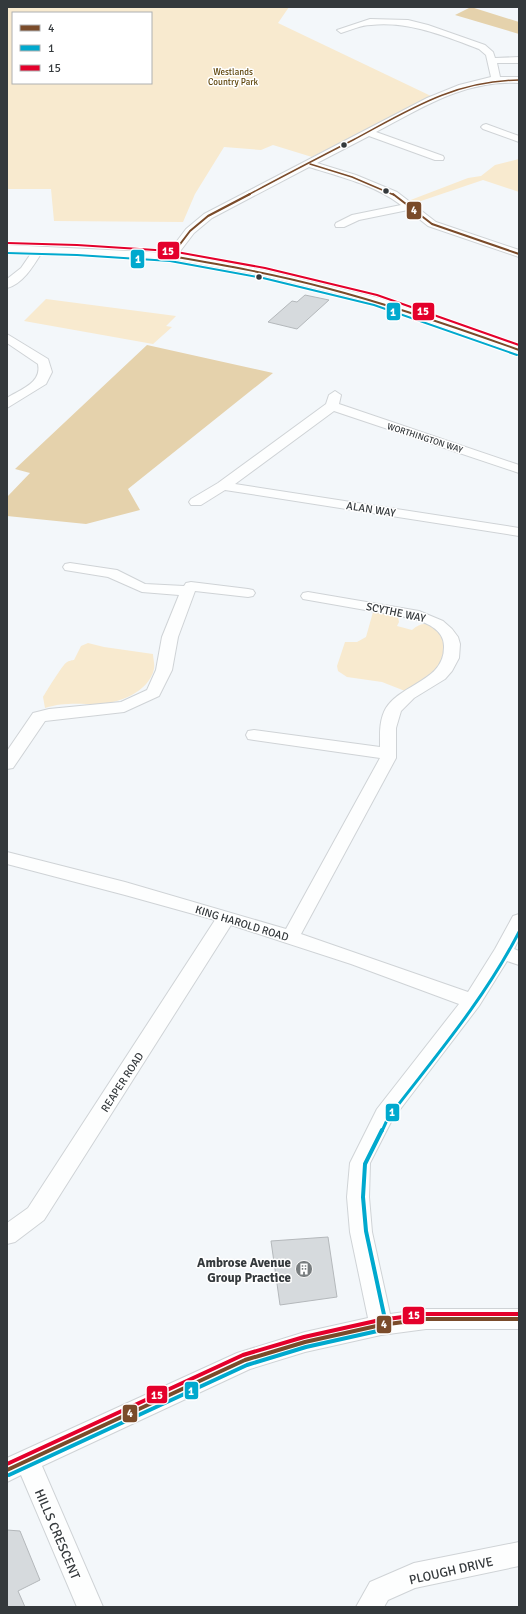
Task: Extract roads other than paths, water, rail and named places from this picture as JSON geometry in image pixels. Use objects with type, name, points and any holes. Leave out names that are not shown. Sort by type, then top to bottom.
[{"type":"street","points":[[341,30],[370,22],[391,22],[408,23],[440,31],[482,47],[490,54],[496,78]]},
{"type":"street","points":[[440,31],[454,26]]},
{"type":"street","points":[[491,61],[519,60]]},
{"type":"street","points":[[172,256],[190,231],[208,216],[310,164],[368,132],[460,86],[496,78],[519,80]]},
{"type":"street","points":[[486,126],[519,139]]},
{"type":"street","points":[[368,132],[439,158]]},
{"type":"street","points":[[310,164],[380,188],[393,194],[432,224],[519,254]]},
{"type":"street","points":[[340,224],[356,217],[409,207]]},
{"type":"street","points":[[7,248],[77,250],[172,256],[264,273],[375,300],[519,350]]},
{"type":"street","points":[[7,285],[25,270],[39,249]]},
{"type":"street","points":[[7,338],[44,362],[46,372],[42,381],[7,404]]},
{"type":"street","name":"WORTHINGTON WAY","points":[[223,486],[333,400],[519,469]]},
{"type":"street","points":[[196,502],[223,486]]},
{"type":"street","name":"ALAN WAY","points":[[223,486],[519,532]]},
{"type":"street","points":[[70,567],[112,573],[142,588],[191,585],[248,593]]},
{"type":"street","points":[[7,764],[28,731],[39,717],[49,714],[124,706],[153,693],[164,670],[170,637],[191,585]]},
{"type":"street","name":"SCYTHE WAY","points":[[290,938],[388,758],[388,726],[393,709],[406,697],[448,669],[453,654],[451,636],[442,626],[430,619],[414,614],[308,596]]},
{"type":"street","points":[[254,735],[389,754]]},
{"type":"street","name":"KING HAROLD ROAD","points":[[7,858],[88,877],[226,918],[378,965],[472,1001]]},
{"type":"street","name":"REAPER ROAD","points":[[7,1235],[36,1214],[226,918]]},
{"type":"street","points":[[381,1325],[361,1232],[358,1198],[360,1162],[384,1115],[472,1001],[511,955],[519,921]]},
{"type":"street","points":[[17,1465],[245,1360],[305,1342],[381,1325],[426,1319],[519,1319]]},
{"type":"street","name":"HILLS CRESCENT","points":[[17,1465],[90,1607]]},
{"type":"street","name":"PLOUGH DRIVE","points":[[369,1607],[379,1591],[414,1576],[519,1554]]},
{"type":"place","name":"Ambrose Avenue Group Practice","points":[[304,1269]]},
{"type":"park label","name":"Westlands Country Park","points":[[233,78]]}]
